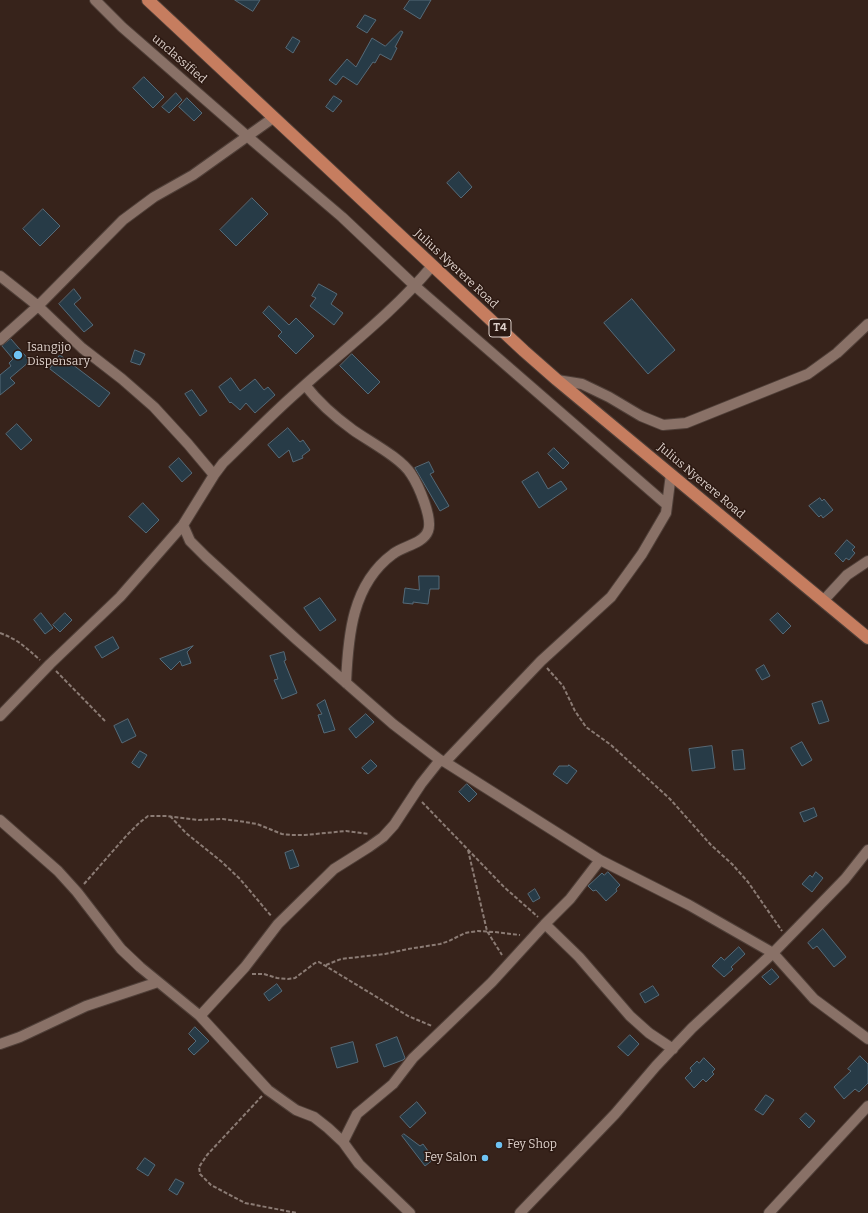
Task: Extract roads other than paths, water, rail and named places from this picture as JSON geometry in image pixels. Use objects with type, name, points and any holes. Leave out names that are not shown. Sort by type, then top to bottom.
[{"type":"highway","name":"Julius Nyerere Road","points":[[148,0],[432,266],[557,380],[868,638]]},
{"type":"street","name":"unclassified","points":[[95,0],[122,27],[342,217],[415,286],[667,505]]},
{"type":"street","points":[[0,340],[38,306],[123,220],[154,197],[193,175],[273,118]]},
{"type":"street","points":[[0,716],[120,597],[184,525],[214,475],[223,463],[305,385],[415,286],[432,266]]},
{"type":"street","points":[[0,276],[38,306],[82,348],[122,379],[154,407],[214,475]]},
{"type":"street","points":[[557,380],[582,384],[609,397],[641,416],[664,425],[686,423],[808,374],[837,353],[868,324]]},
{"type":"street","points":[[305,385],[335,417],[400,462],[411,474],[429,518],[428,532],[423,538],[416,543],[402,548],[380,564],[362,593],[353,614],[349,638],[346,683]]},
{"type":"street","points":[[200,1016],[239,974],[278,924],[334,869],[383,837],[394,825],[414,794],[442,761],[541,661],[611,597],[642,554],[666,513],[671,474]]},
{"type":"street","points":[[184,525],[190,541]]},
{"type":"street","points":[[173,536],[185,537],[190,541],[222,572],[346,683],[393,724],[442,761],[600,860],[689,905],[773,953],[814,999],[868,1039]]},
{"type":"street","points":[[823,601],[847,575],[868,561]]},
{"type":"street","points":[[0,820],[58,871],[77,892],[120,949],[200,1016],[268,1090],[296,1110],[314,1117],[343,1142],[359,1164],[410,1213]]},
{"type":"street","points":[[520,1213],[615,1114],[692,1028],[773,953],[845,879],[868,850]]},
{"type":"street","points":[[343,1142],[357,1114],[393,1084],[413,1058],[492,982],[570,899],[600,860]]},
{"type":"street","points":[[545,924],[579,957],[630,1016],[649,1033],[673,1049]]},
{"type":"street","points":[[0,1044],[20,1037],[86,1006],[158,982]]},
{"type":"street","points":[[769,1213],[868,1106]]},
{"type":"place","name":"Isangijo Dispensary","points":[[18,355]]},
{"type":"place","name":"Fey Shop","points":[[499,1145]]},
{"type":"place","name":"Fey Salon","points":[[485,1158]]}]
